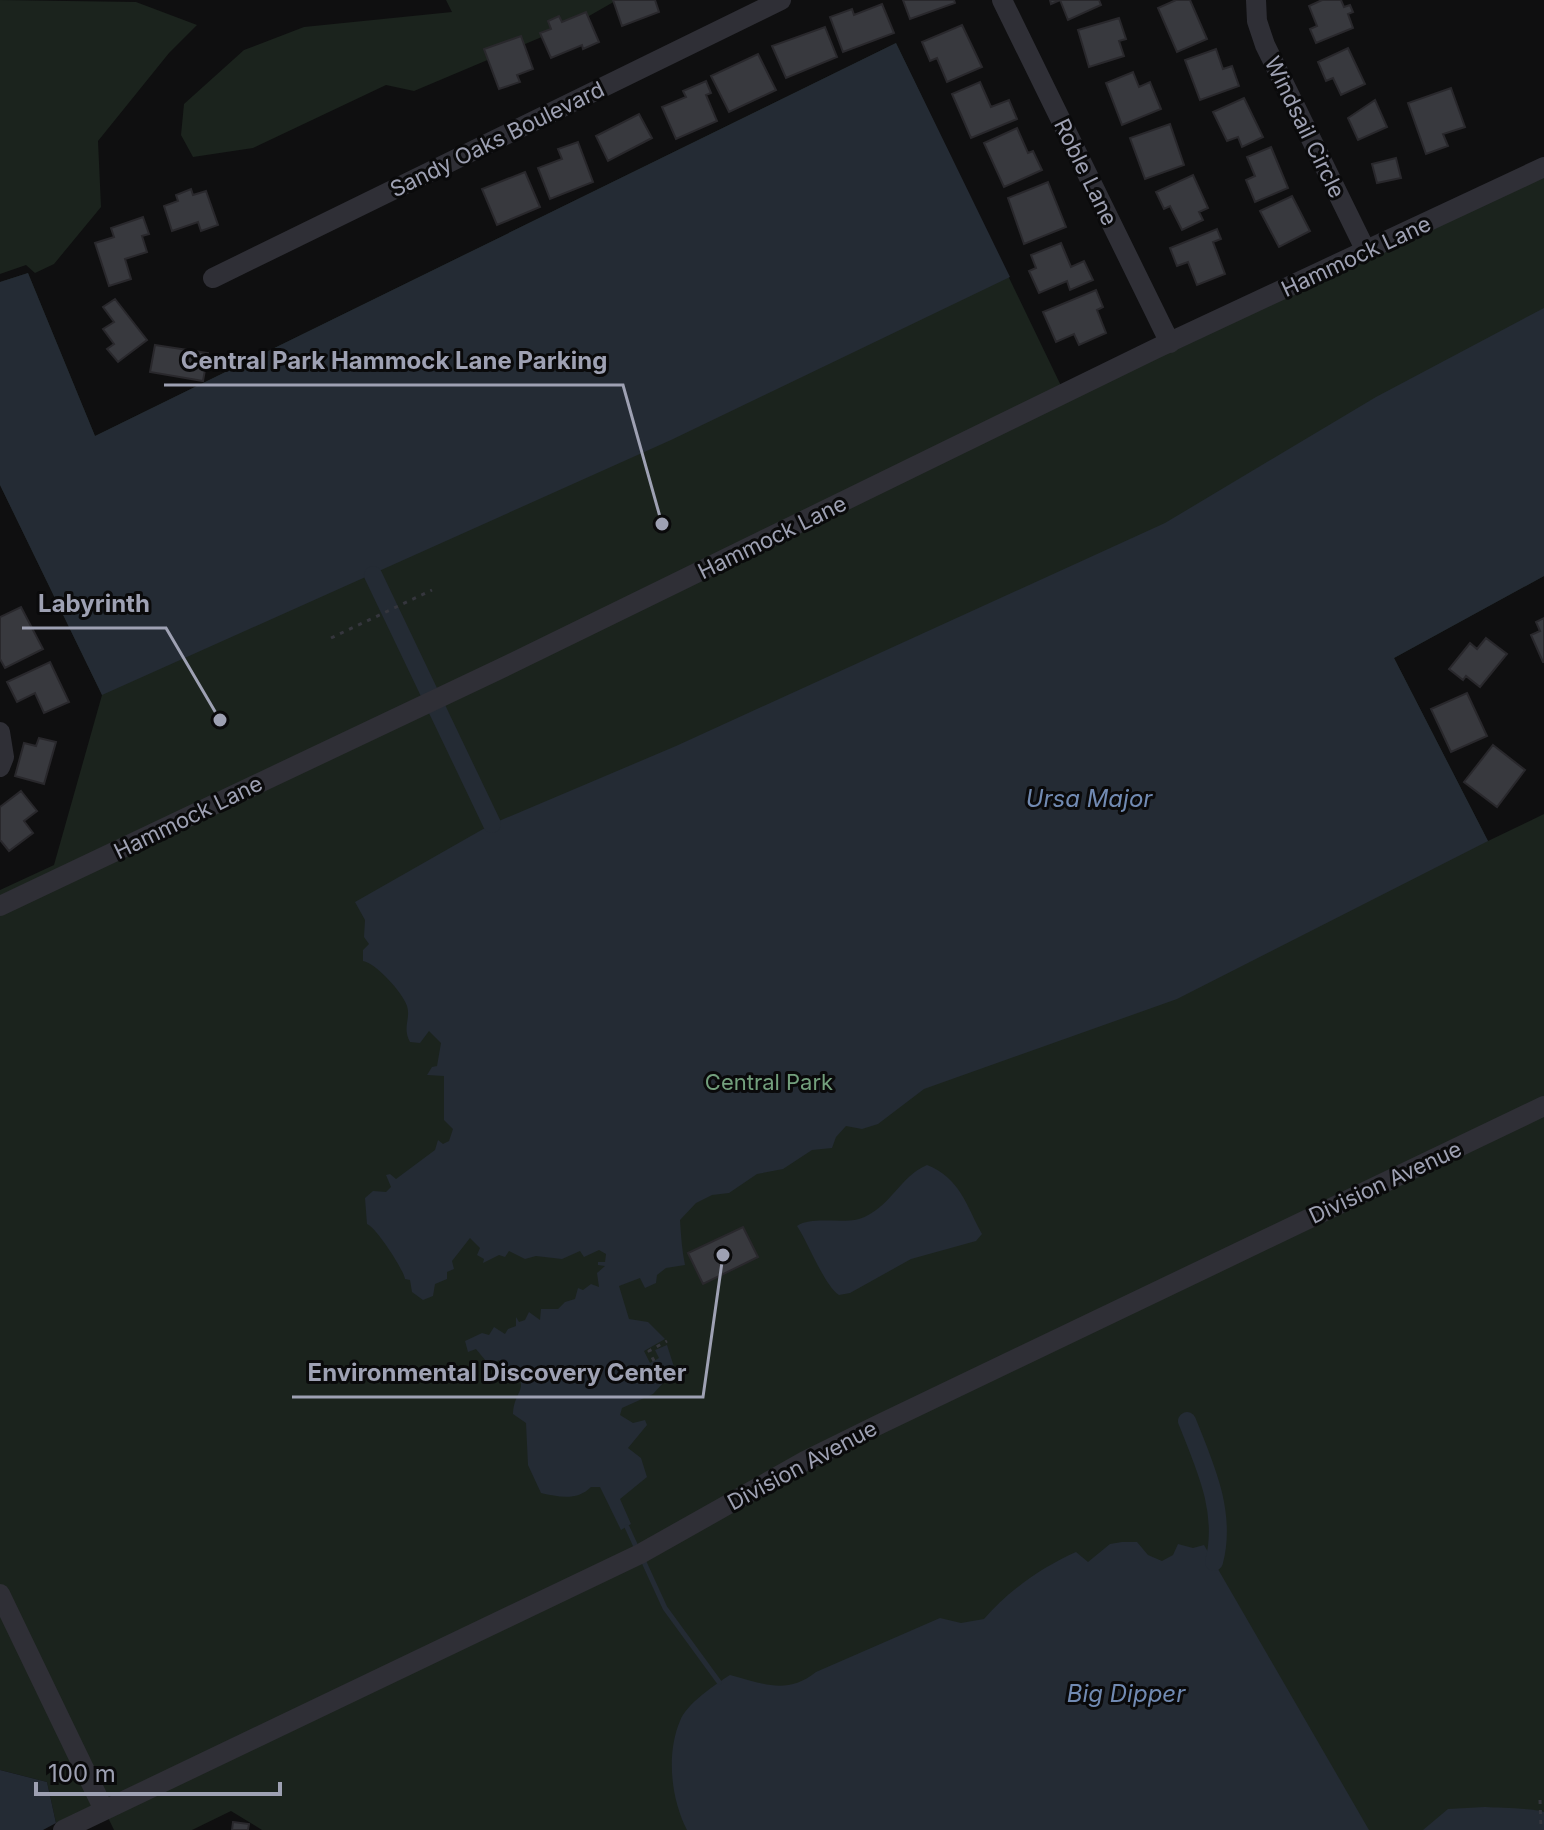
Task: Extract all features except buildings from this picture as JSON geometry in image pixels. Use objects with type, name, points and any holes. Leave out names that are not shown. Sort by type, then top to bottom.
[{"type":"street","name":"Sandy Oaks Boulevard","points":[[213,278],[781,0]]},
{"type":"street","name":"Roble Lane","points":[[1002,0],[1170,343]]},
{"type":"street","name":"Windsail Circle","points":[[1256,0],[1257,21],[1265,45],[1366,251]]},
{"type":"street","name":"Hammock Lane","points":[[0,906],[1170,343],[1544,167]]},
{"type":"street","points":[[0,732],[4,757],[0,767]]},
{"type":"street","name":"Division Avenue","points":[[63,1830],[640,1554],[805,1461],[878,1425],[1544,1106]]},
{"type":"street","points":[[0,1594],[104,1810]]},
{"type":"path","points":[[331,638],[432,590]]},
{"type":"path","points":[[654,1361],[649,1351],[667,1341]]},
{"type":"path","points":[[1540,1800],[1541,1830]]},
{"type":"green space","points":[[0,0],[136,2],[197,25],[169,53],[98,141],[101,207],[54,264],[35,273],[26,265],[0,274]]},
{"type":"green space","points":[[446,0],[617,0],[582,20],[414,91],[386,85],[253,148],[193,157],[181,135],[184,104],[244,50],[304,27],[452,12]]},
{"type":"green space","name":"Central Park","points":[[896,43],[1065,394],[1544,167],[1544,576],[1394,658],[1488,841],[1544,814],[1544,1830],[262,1830],[231,1811],[192,1830],[114,1830],[0,1595],[0,890],[54,865],[102,695],[0,485],[0,282],[28,273],[95,436]]},
{"type":"green space","points":[[0,1614],[92,1806],[56,1823],[47,1782],[0,1770]]},
{"type":"water","points":[[896,43],[1010,277],[671,440],[102,695],[0,485],[0,282],[28,273],[95,436]]},
{"type":"water","name":"Ursa Major","points":[[1544,308],[1544,576],[1394,658],[1488,841],[1177,999],[924,1089],[878,1124],[862,1129],[846,1126],[836,1137],[832,1148],[812,1150],[783,1169],[757,1174],[729,1193],[712,1195],[696,1203],[680,1220],[685,1265],[666,1268],[657,1275],[656,1283],[645,1288],[640,1278],[619,1286],[629,1319],[648,1322],[665,1339],[644,1351],[650,1363],[659,1358],[655,1350],[667,1345],[675,1370],[653,1394],[622,1408],[620,1415],[633,1423],[645,1420],[647,1425],[628,1448],[641,1458],[647,1477],[620,1499],[631,1524],[621,1530],[600,1487],[591,1487],[568,1497],[541,1493],[528,1465],[526,1423],[513,1414],[521,1387],[515,1369],[506,1372],[499,1360],[490,1366],[476,1349],[468,1352],[465,1341],[482,1333],[489,1335],[494,1327],[505,1334],[516,1326],[516,1317],[519,1322],[525,1320],[529,1312],[540,1320],[541,1309],[558,1309],[565,1302],[575,1299],[578,1288],[583,1290],[591,1284],[599,1287],[597,1273],[605,1266],[598,1265],[598,1262],[605,1262],[606,1254],[599,1250],[584,1257],[580,1251],[562,1259],[536,1256],[525,1259],[509,1251],[505,1257],[499,1255],[483,1263],[484,1259],[477,1255],[480,1248],[470,1238],[452,1261],[454,1269],[447,1272],[447,1279],[435,1284],[433,1296],[423,1300],[412,1292],[410,1280],[405,1279],[389,1249],[367,1224],[365,1198],[373,1191],[386,1192],[391,1187],[386,1175],[390,1174],[396,1179],[435,1150],[438,1140],[443,1144],[449,1141],[453,1129],[444,1120],[444,1076],[427,1075],[432,1067],[437,1066],[441,1043],[429,1031],[420,1043],[410,1042],[408,1011],[404,1000],[382,973],[363,961],[363,950],[369,944],[364,937],[365,920],[355,902],[492,824],[676,746],[1165,523],[1376,397]]},
{"type":"water","points":[[927,1165],[955,1185],[982,1234],[976,1241],[911,1259],[850,1293],[839,1295],[822,1274],[797,1226],[810,1221],[859,1219],[870,1214],[917,1170]]},
{"type":"water","name":"Big Dipper","points":[[1137,1542],[1148,1555],[1162,1561],[1173,1555],[1178,1544],[1193,1548],[1204,1545],[1369,1830],[687,1830],[677,1805],[672,1776],[676,1734],[688,1708],[730,1675],[775,1686],[795,1683],[940,1618],[961,1623],[984,1619],[1015,1589],[1051,1565],[1076,1552],[1088,1562],[1110,1544]]},
{"type":"water","points":[[0,1770],[47,1782],[56,1823],[43,1830],[0,1830]]},
{"type":"water","points":[[1485,1807],[1544,1812],[1544,1830],[1423,1830],[1448,1809]]},
{"type":"waterway","points":[[373,575],[492,824]]},
{"type":"waterway","points":[[1187,1421],[1207,1472],[1216,1508],[1218,1526],[1214,1562]]},
{"type":"waterway","points":[[627,1527],[638,1551]]},
{"type":"waterway","points":[[643,1560],[665,1608],[719,1682]]},
{"type":"place","name":"Central Park Hammock Lane Parking","points":[[662,524]]},
{"type":"place","name":"Labyrinth","points":[[220,720]]},
{"type":"place","name":"Environmental Discovery Center","points":[[723,1255]]}]
